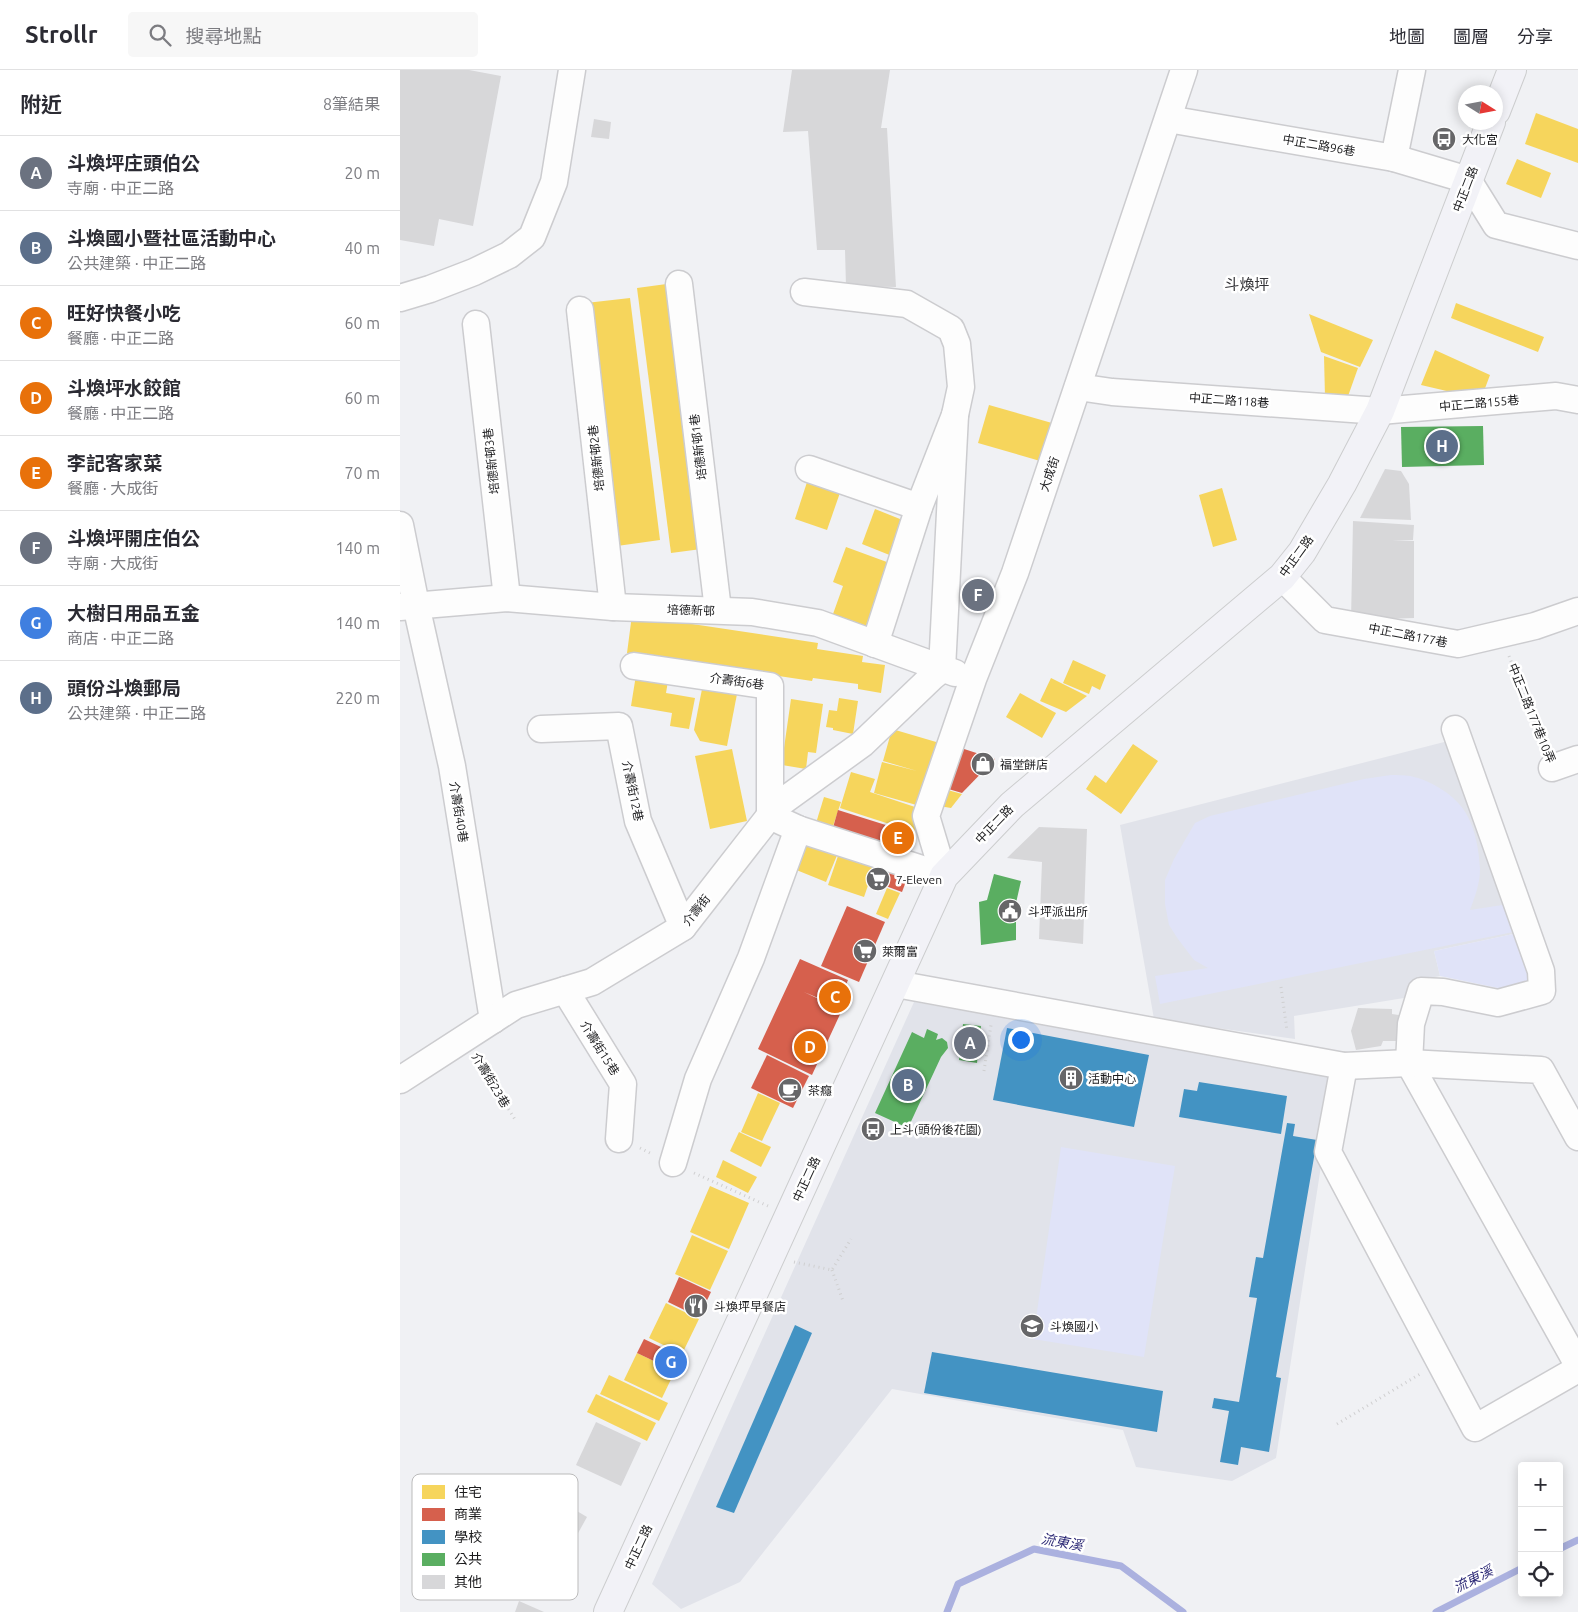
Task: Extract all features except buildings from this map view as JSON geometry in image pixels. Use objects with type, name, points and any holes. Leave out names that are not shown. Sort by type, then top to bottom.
[{"type":"main road","points":[[1503,93],[1512,70]]},
{"type":"main road","name":"中正二路","points":[[608,1612],[944,876],[1012,805],[1282,577],[1302,552],[1342,484],[1380,411],[1488,130]]},
{"type":"street","points":[[400,298],[474,272],[509,255],[532,237],[554,182],[572,70]]},
{"type":"street","name":"大成街","points":[[944,876],[926,816],[973,679],[1015,573],[1184,70]]},
{"type":"street","points":[[1394,158],[1412,70]]},
{"type":"street","name":"中正二路96巷","points":[[1168,118],[1394,158],[1468,180]]},
{"type":"street","points":[[1468,180],[1496,225],[1578,246]]},
{"type":"street","name":"培德新邨1巷","points":[[679,284],[718,610]]},
{"type":"street","points":[[804,292],[907,304],[951,329],[957,344],[961,387],[955,415],[942,669]]},
{"type":"street","name":"培德新邨2巷","points":[[580,310],[613,607]]},
{"type":"street","name":"培德新邨3巷","points":[[476,324],[507,598]]},
{"type":"street","name":"中正二路118巷","points":[[1078,387],[1112,392],[1380,411]]},
{"type":"street","name":"中正二路155巷","points":[[1380,411],[1556,396],[1578,400]]},
{"type":"street","points":[[875,644],[919,507],[955,415]]},
{"type":"street","points":[[809,469],[919,507]]},
{"type":"street","name":"介壽街40巷","points":[[400,525],[408,606],[452,766],[493,1020]]},
{"type":"street","name":"中正二路177巷","points":[[1282,577],[1325,620],[1458,644],[1535,626],[1578,612]]},
{"type":"street","name":"培德新邨","points":[[408,606],[507,598],[613,607],[752,612],[818,623],[973,679]]},
{"type":"street","name":"介壽街6巷","points":[[634,666],[770,686],[770,816]]},
{"type":"street","name":"介壽街","points":[[400,1080],[516,1005],[592,982],[683,927],[779,804],[862,744],[942,669]]},
{"type":"street","name":"介壽街12巷","points":[[541,730],[619,726],[638,821],[683,927]]},
{"type":"street","points":[[1455,729],[1541,970],[1542,991],[1498,1003],[1443,992],[1421,991],[1411,1024],[1409,1062],[1578,1365]]},
{"type":"street","name":"中正二路177巷10弄","points":[[1552,768],[1578,759]]},
{"type":"street","points":[[770,816],[798,830],[944,876]]},
{"type":"street","points":[[673,1163],[698,1079],[751,958],[798,830]]},
{"type":"street","points":[[896,984],[1344,1066],[1409,1062],[1541,1070],[1578,1137]]},
{"type":"street","name":"介壽街15巷","points":[[565,990],[623,1084],[619,1139]]},
{"type":"street","points":[[1344,1066],[1328,1152],[1476,1428],[1578,1369]]},
{"type":"path","name":"中正二路177巷10弄","points":[[1501,634],[1552,768]]},
{"type":"path","points":[[1281,987],[1288,1038]]},
{"type":"path","points":[[984,1071],[994,1002]]},
{"type":"path","name":"介壽街23巷","points":[[465,1038],[516,1121]]},
{"type":"path","points":[[619,1139],[789,1216]]},
{"type":"path","points":[[832,1270],[851,1239]]},
{"type":"path","points":[[772,1254],[797,1263],[832,1270]]},
{"type":"path","points":[[832,1270],[843,1301]]},
{"type":"path","points":[[1337,1424],[1440,1363]]},
{"type":"shaded area","points":[[1452,740],[1527,931],[1434,951],[1440,976],[1421,980],[1410,997],[1294,1016],[1295,1039],[1154,1019],[1120,825]]},
{"type":"shaded area","points":[[1391,775],[1410,776],[1427,781],[1451,796],[1464,810],[1475,836],[1480,869],[1478,885],[1470,910],[1509,904],[1518,931],[1160,1004],[1155,976],[1208,968],[1194,960],[1178,939],[1169,925],[1165,904],[1165,880],[1174,859],[1195,823],[1210,816],[1364,779]]},
{"type":"shaded area","points":[[1527,931],[1538,979],[1527,994],[1440,976],[1434,951]]},
{"type":"shaded area","name":"斗煥國小","points":[[914,1002],[1335,1075],[1276,1458],[1232,1481],[1136,1467],[1123,1430],[892,1389],[740,1582],[681,1609],[652,1584]]},
{"type":"shaded area","points":[[1061,1147],[1175,1166],[1144,1357],[1033,1339]]},
{"type":"waterway","name":"流東溪","points":[[1563,1547],[1578,1540]]},
{"type":"waterway","name":"流東溪","points":[[947,1612],[958,1584],[1034,1549],[1121,1566],[1183,1612]]},
{"type":"waterway","name":"流東溪","points":[[1436,1612],[1518,1570]]},
{"type":"place","name":"大化宮","points":[[1444,139]]},
{"type":"place","name":"頭份斗煥郵局","points":[[1442,446]]},
{"type":"place","name":"斗煥坪開庄伯公","points":[[978,595]]},
{"type":"place","name":"福堂餅店","points":[[983,764]]},
{"type":"place","name":"李記客家菜","points":[[898,838]]},
{"type":"place","name":"7-Eleven","points":[[878,879]]},
{"type":"place","name":"斗坪派出所","points":[[1010,911]]},
{"type":"place","name":"萊爾富","points":[[865,951]]},
{"type":"place","name":"旺好快餐小吃","points":[[835,997]]},
{"type":"place","name":"斗煥坪庄頭伯公","points":[[970,1043]]},
{"type":"place","name":"斗煥坪水餃館","points":[[810,1047]]},
{"type":"place","name":"活動中心","points":[[1071,1078]]},
{"type":"place","name":"斗煥國小暨社區活動中心","points":[[908,1085]]},
{"type":"place","name":"茶癮","points":[[790,1090]]},
{"type":"place","name":"上斗(頭份後花園)","points":[[873,1129]]},
{"type":"place","name":"斗煥坪早餐店","points":[[696,1306]]},
{"type":"place","name":"斗煥國小","points":[[1032,1326]]},
{"type":"place","name":"大樹日用品五金","points":[[671,1362]]},
{"type":"district","name":"斗煥坪","points":[[1247,284]]}]
